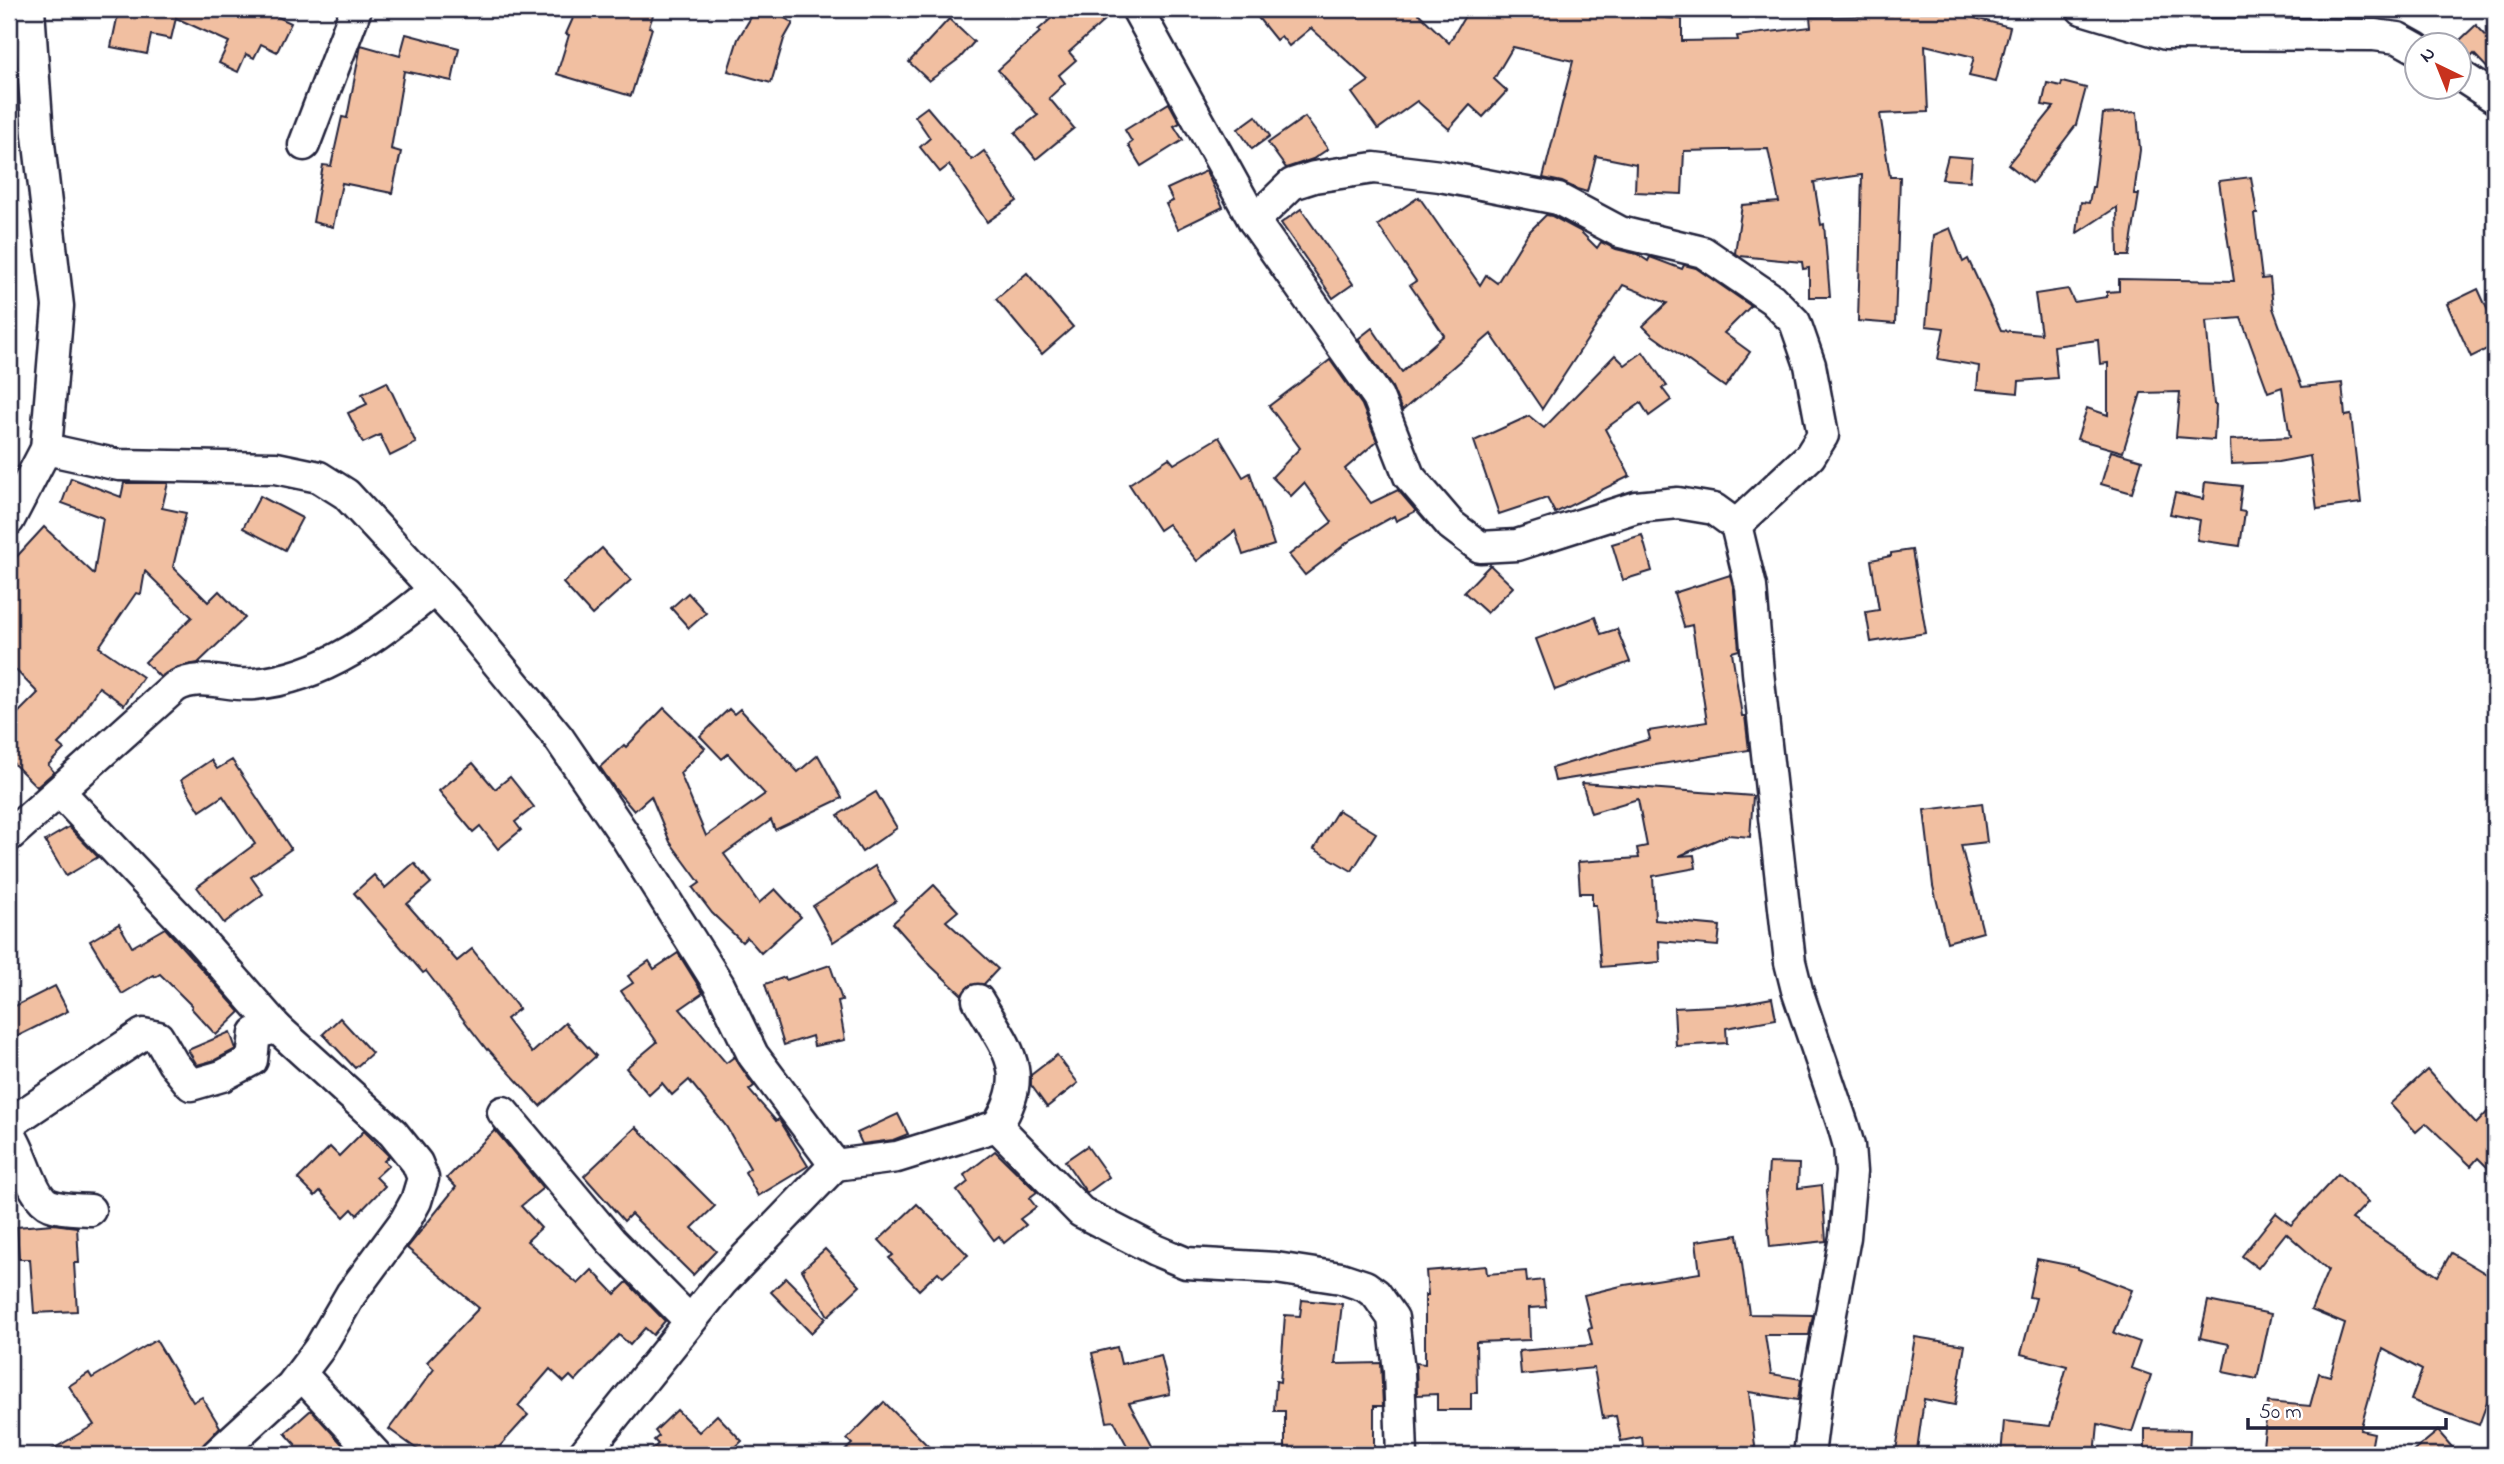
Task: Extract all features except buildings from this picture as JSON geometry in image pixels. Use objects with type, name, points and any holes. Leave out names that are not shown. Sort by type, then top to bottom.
[{"type":"street","points":[[9,520],[46,449],[58,306],[38,135],[20,47],[29,9]]},
{"type":"street","points":[[304,145],[356,9]]},
{"type":"street","points":[[1137,9],[1254,221],[1378,397],[1409,476],[1451,525],[1480,547],[1517,545],[1636,507],[1678,503],[1714,509],[1736,525],[1751,587],[1790,962],[1849,1146],[1850,1200],[1818,1384],[1809,1455]]},
{"type":"street","points":[[2082,9],[2166,34],[2374,35],[2402,40]]},
{"type":"street","points":[[2472,83],[2495,98]]},
{"type":"street","points":[[1254,221],[1292,184],[1314,177],[1374,168],[1440,176],[1558,199],[1620,232],[1703,252],[1772,299],[1795,322],[1811,365],[1823,435],[1810,456],[1736,525]]},
{"type":"street","points":[[46,449],[119,465],[276,468],[319,477],[346,494],[457,614],[565,747],[624,834],[719,985],[753,1055],[835,1165]]},
{"type":"street","points":[[9,836],[180,684],[206,680],[251,685],[324,666],[342,658],[403,616],[434,590]]},
{"type":"street","points":[[60,792],[194,933],[277,1028],[393,1133],[418,1163],[423,1178],[405,1221],[351,1294],[301,1374],[291,1387],[216,1455]]},
{"type":"street","points":[[583,1455],[730,1272],[835,1165],[897,1157],[997,1126],[1009,1108],[1015,1086],[1012,1059],[978,1000]]},
{"type":"street","points":[[9,1124],[144,1034],[158,1037],[173,1063],[191,1085],[222,1076],[252,1060],[255,1033],[277,1028]]},
{"type":"street","points":[[503,1112],[611,1241],[690,1321]]},
{"type":"street","points":[[997,1126],[1081,1212],[1155,1250],[1186,1263],[1276,1268],[1341,1278],[1365,1286],[1376,1294],[1393,1318],[1399,1371],[1402,1455]]},
{"type":"street","points":[[9,1133],[18,1146],[34,1189],[43,1201],[51,1206],[90,1210]]},
{"type":"street","points":[[301,1374],[376,1455]]}]
